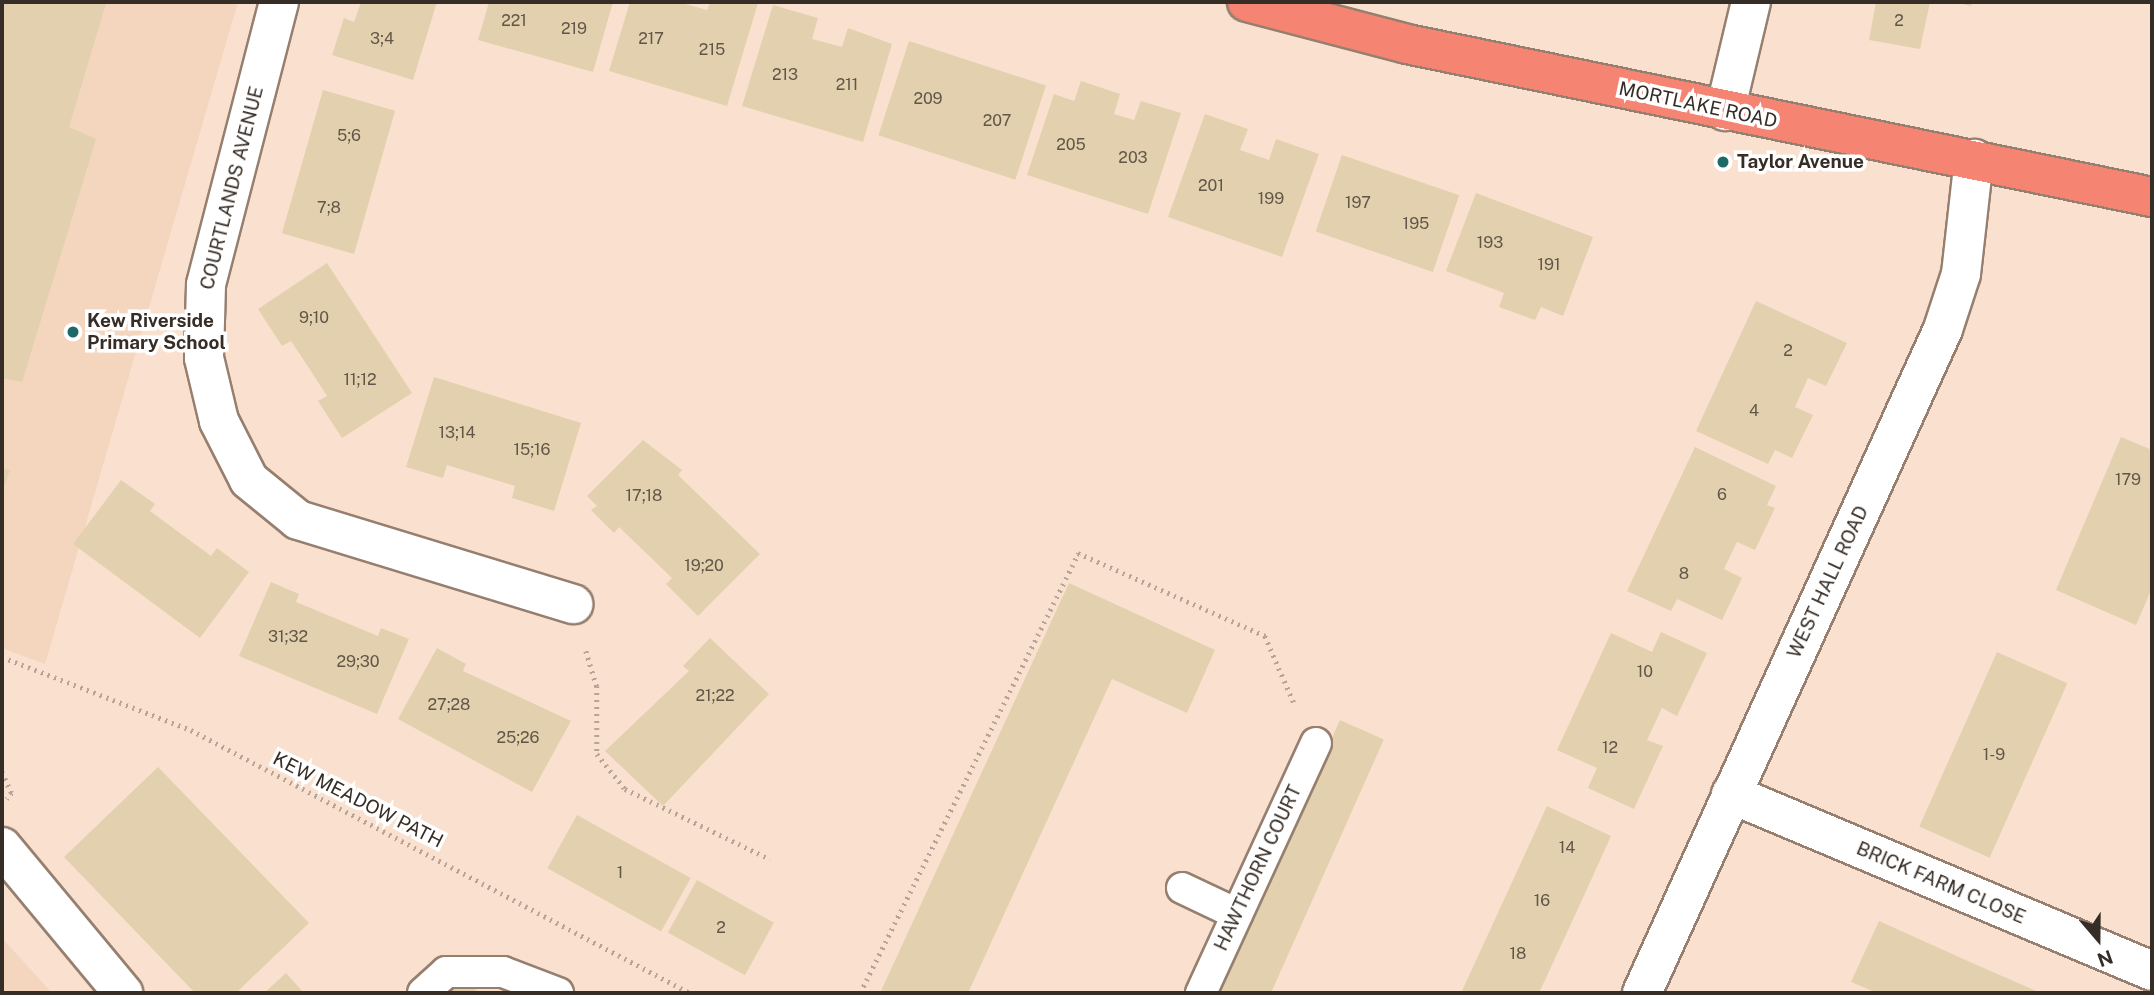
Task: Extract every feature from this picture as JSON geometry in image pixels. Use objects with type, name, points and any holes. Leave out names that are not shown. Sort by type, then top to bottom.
[{"type":"highway","name":"MORTLAKE ROAD","points":[[1247,2],[1406,44],[2152,197]]},
{"type":"street","name":"COURTLANDS AVENUE","points":[[279,2],[206,285],[204,358],[219,421],[249,480],[298,520],[573,604]]},
{"type":"street","points":[[1725,111],[1751,2]]},
{"type":"street","name":"WEST HALL ROAD","points":[[1642,993],[1944,329],[1961,274],[1974,159]]},
{"type":"street","name":"BRICK FARM CLOSE","points":[[1731,794],[2152,971]]},
{"type":"street","points":[[2,848],[123,993]]},
{"type":"lane","name":"HAWTHORN COURT","points":[[1201,993],[1315,743]]},
{"type":"lane","points":[[1182,888],[1237,914]]},
{"type":"lane","points":[[423,993],[446,972],[503,972],[558,993]]},
{"type":"path","points":[[860,993],[1078,553],[1265,636],[1315,743]]},
{"type":"path","points":[[573,604],[597,686],[597,754],[625,789],[770,859]]},
{"type":"path","name":"KEW MEADOW PATH","points":[[2,657],[191,730],[690,993]]},
{"type":"path","points":[[2,772],[12,793],[2,806]]},
{"type":"shaded area","name":"Kew Riverside Primary School","points":[[2,2],[238,2],[45,664],[2,648]]},
{"type":"shaded area","points":[[2,938],[52,993],[2,993]]},
{"type":"building","points":[[2,2],[106,3],[69,127],[96,139],[22,382],[2,378]]},
{"type":"building","points":[[361,2],[437,2],[413,80],[332,55],[344,18],[354,22]]},
{"type":"building","points":[[489,2],[613,2],[593,72],[478,40]]},
{"type":"building","points":[[630,2],[678,2],[707,10],[710,2],[758,3],[727,106],[609,71]]},
{"type":"building","points":[[1876,2],[1930,2],[1920,49],[1869,40]]},
{"type":"building","points":[[1955,2],[1972,2],[1971,6]]},
{"type":"building","points":[[773,5],[818,18],[812,39],[842,47],[848,28],[892,44],[863,142],[742,106]]},
{"type":"building","points":[[909,41],[1046,85],[1015,180],[878,135]]},
{"type":"building","points":[[1081,81],[1120,94],[1114,114],[1134,120],[1141,101],[1181,113],[1148,214],[1027,175],[1054,94],[1074,101]]},
{"type":"building","points":[[323,90],[395,111],[354,254],[282,233]]},
{"type":"building","points":[[1205,114],[1248,129],[1240,150],[1269,160],[1276,139],[1319,154],[1282,257],[1168,217]]},
{"type":"building","points":[[1342,155],[1459,195],[1433,272],[1316,232]]},
{"type":"building","points":[[1476,193],[1593,237],[1563,316],[1541,307],[1535,320],[1499,307],[1504,293],[1446,271]]},
{"type":"building","points":[[327,263],[412,393],[342,438],[318,401],[327,396],[309,368],[291,341],[282,346],[258,309]]},
{"type":"building","points":[[1756,301],[1847,343],[1826,386],[1808,378],[1795,407],[1813,415],[1792,458],[1775,450],[1768,464],[1696,431]]},
{"type":"building","points":[[434,377],[581,423],[554,511],[512,498],[515,486],[447,465],[443,478],[406,467]]},
{"type":"building","points":[[2121,437],[2152,450],[2152,588],[2136,625],[2056,590]]},
{"type":"building","points":[[643,440],[682,470],[678,475],[760,554],[698,616],[666,584],[672,578],[619,527],[614,533],[591,510],[597,506],[587,496]]},
{"type":"building","points":[[1695,447],[1776,486],[1767,505],[1775,508],[1755,550],[1737,542],[1724,569],[1742,578],[1722,620],[1677,599],[1671,611],[1627,591]]},
{"type":"building","points":[[2,468],[10,470],[2,492]]},
{"type":"building","points":[[121,480],[155,504],[150,511],[211,556],[217,548],[249,572],[200,638],[73,544]]},
{"type":"building","points":[[271,582],[299,594],[296,602],[378,636],[381,628],[409,639],[377,714],[239,656]]},
{"type":"building","points":[[1069,583],[1215,650],[1187,713],[1112,679],[968,993],[880,993]]},
{"type":"building","points":[[1661,632],[1707,653],[1677,716],[1662,708],[1647,740],[1663,746],[1634,809],[1588,788],[1597,768],[1557,750],[1611,633],[1652,652]]},
{"type":"building","points":[[710,638],[769,694],[663,806],[605,751],[689,671],[683,666]]},
{"type":"building","points":[[437,648],[466,664],[463,671],[571,721],[532,792],[398,719]]},
{"type":"building","points":[[1997,652],[2067,683],[1990,858],[1919,826]]},
{"type":"building","points":[[1340,720],[1384,740],[1271,993],[1218,993]]},
{"type":"building","points":[[158,767],[309,923],[236,993],[195,993],[64,857]]},
{"type":"building","points":[[1547,806],[1611,836],[1587,889],[1539,993],[1461,993]]},
{"type":"building","points":[[577,815],[691,878],[661,931],[547,868]]},
{"type":"building","points":[[697,880],[774,923],[745,975],[668,932]]},
{"type":"building","points":[[1879,921],[2041,993],[1877,993],[1851,982]]},
{"type":"building","points":[[286,973],[304,993],[264,993]]},
{"type":"building","points":[[454,981],[484,993],[449,993]]},
{"type":"place","name":"Taylor Avenue","points":[[1723,162]]},
{"type":"place","name":"Kew Riverside Primary School","points":[[73,332]]}]
